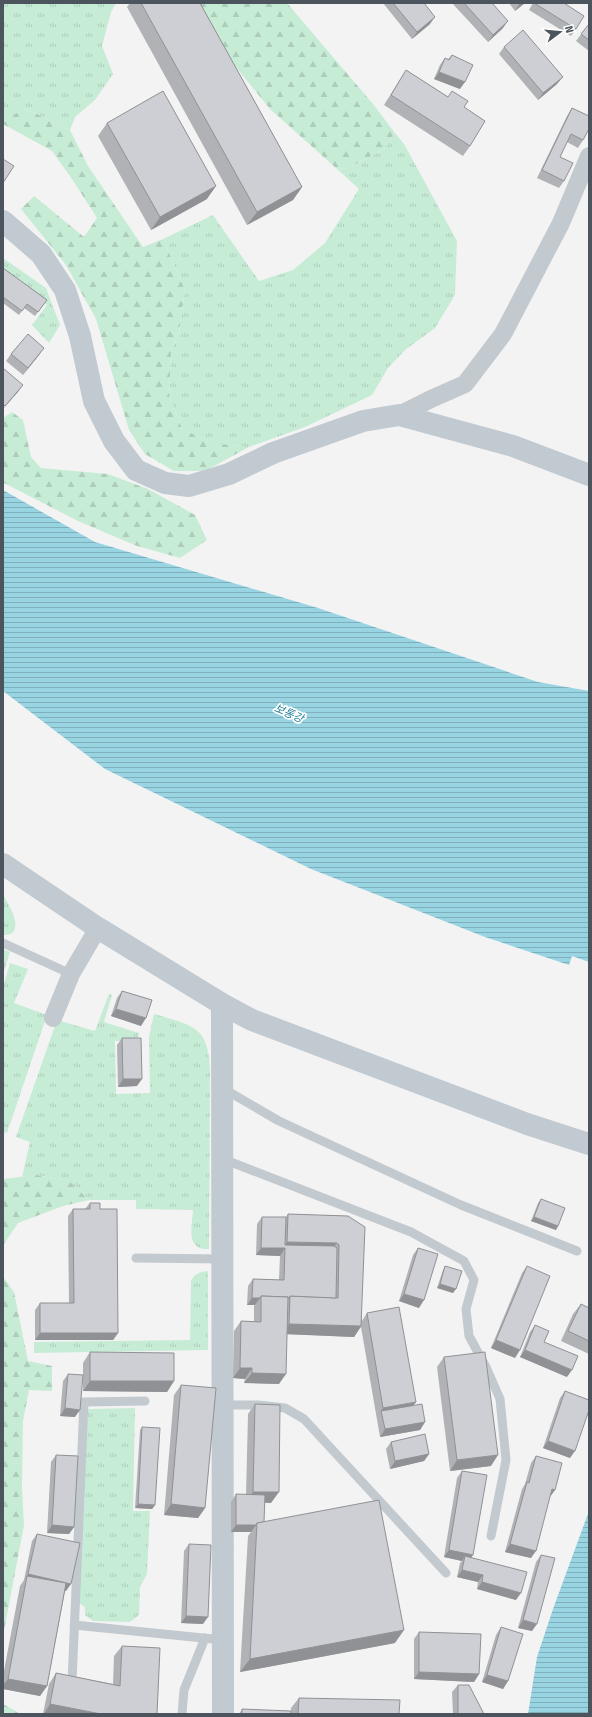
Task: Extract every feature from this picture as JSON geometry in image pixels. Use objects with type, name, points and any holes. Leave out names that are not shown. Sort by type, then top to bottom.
[{"type":"street","points":[[3,221],[41,254],[66,290],[80,336],[94,401],[114,441],[136,470],[165,483],[189,486],[229,474],[273,453],[363,421],[399,415],[465,384],[503,334],[561,223],[589,156]]},
{"type":"street","points":[[399,415],[514,446],[589,475]]},
{"type":"street","points":[[3,864],[98,928],[222,1004],[252,1020],[527,1124],[589,1144]]},
{"type":"street","points":[[53,1018],[71,974],[98,928]]},
{"type":"street","points":[[222,1004],[223,1159],[221,1405],[214,1639],[223,1714]]},
{"type":"lane","points":[[3,943],[71,974]]},
{"type":"lane","points":[[222,1088],[278,1121],[461,1205],[577,1251]]},
{"type":"lane","points":[[223,1159],[411,1232],[464,1261],[474,1280],[466,1310],[469,1336],[486,1367],[500,1399],[506,1460],[491,1536]]},
{"type":"lane","points":[[136,1258],[222,1260]]},
{"type":"lane","points":[[72,1682],[84,1402],[145,1401]]},
{"type":"lane","points":[[221,1405],[258,1405],[285,1408],[304,1419],[446,1573]]},
{"type":"lane","points":[[74,1625],[214,1639],[184,1690],[182,1714]]},
{"type":"green space","points":[[3,3],[116,3],[111,12],[102,46],[113,74],[95,100],[75,117],[70,130],[24,108],[3,122]]},
{"type":"green space","points":[[198,3],[287,3],[373,104],[395,133],[384,149],[348,168],[337,169],[270,109],[209,34]]},
{"type":"green space","points":[[24,108],[70,130],[88,166],[143,247],[163,239],[185,290],[179,331],[171,352],[169,395],[182,429],[213,443],[249,447],[205,471],[174,471],[145,454],[129,430],[96,319],[66,265],[21,209],[34,196],[84,237],[97,218],[52,151],[3,124],[3,122]]},
{"type":"green space","points":[[395,133],[404,144],[457,241],[455,295],[435,328],[405,350],[388,368],[372,395],[305,427],[249,447],[212,443],[182,429],[169,395],[171,352],[179,331],[185,290],[163,239],[213,215],[259,281],[293,270],[325,243],[359,189],[337,169],[348,168],[384,149]]},
{"type":"green space","points":[[3,258],[46,288],[60,325],[49,343],[32,325],[47,305],[3,272]]},
{"type":"green space","points":[[12,412],[23,420],[31,457],[41,468],[108,474],[148,489],[195,515],[207,540],[180,558],[137,546],[78,521],[4,483],[3,418]]},
{"type":"green space","points":[[3,895],[15,919],[15,925],[14,931],[10,934],[3,935]]},
{"type":"green space","points":[[3,949],[10,952],[3,975]]},
{"type":"green space","points":[[10,963],[28,969],[14,1003],[47,1015],[7,1133],[3,1132],[3,987]]},
{"type":"green space","points":[[109,994],[112,995],[104,1022],[139,1033],[137,1041],[115,1041],[116,1094],[150,1093],[149,1037],[154,1014],[189,1025],[202,1036],[206,1045],[209,1057],[210,1072],[209,1249],[201,1249],[193,1242],[191,1230],[193,1210],[136,1209],[136,1200],[89,1200],[69,1181],[36,1175],[22,1177],[30,1142],[16,1137],[57,1020],[95,1031]]},
{"type":"green space","points":[[36,1175],[69,1181],[89,1200],[63,1206],[18,1223],[4,1244],[4,1278],[14,1292],[28,1361],[52,1366],[52,1391],[29,1390],[23,1421],[22,1487],[24,1525],[3,1636],[3,1179]]},
{"type":"green space","points":[[208,1271],[208,1350],[34,1353],[34,1342],[190,1340],[191,1281],[198,1273]]},
{"type":"green space","points":[[135,1408],[133,1511],[150,1511],[147,1574],[140,1587],[139,1615],[130,1622],[93,1621],[85,1615],[85,1607],[76,1601],[88,1409]]},
{"type":"green space","points":[[3,1704],[21,1714],[3,1714]]},
{"type":"water","name":"보통강","points":[[3,490],[95,542],[318,608],[538,682],[589,691],[589,962],[572,956],[569,965],[485,937],[311,869],[105,769],[3,691]]},
{"type":"water","points":[[589,1511],[589,1714],[528,1714],[537,1657]]},
{"type":"building","points":[[141,3],[200,3],[302,187],[257,212]]},
{"type":"building","points":[[393,3],[424,3],[435,17],[417,32]]},
{"type":"building","points":[[464,3],[492,3],[508,21],[493,35]]},
{"type":"building","points":[[534,3],[564,3],[584,16],[576,29]]},
{"type":"building","points":[[589,24],[589,40],[581,34]]},
{"type":"building","points":[[523,30],[563,77],[543,93],[504,47]]},
{"type":"building","points":[[452,55],[473,65],[465,82],[439,72],[445,58],[449,60]]},
{"type":"building","points":[[406,70],[448,97],[452,91],[468,101],[464,107],[485,121],[470,146],[391,95]]},
{"type":"building","points":[[163,91],[216,186],[160,217],[107,123]]},
{"type":"building","points":[[572,108],[589,116],[589,129],[583,140],[571,134],[560,157],[573,163],[564,181],[542,170]]},
{"type":"building","points":[[3,159],[14,166],[3,183]]},
{"type":"building","points":[[3,268],[47,300],[38,312],[27,304],[22,311],[3,297]]},
{"type":"building","points":[[28,334],[44,348],[28,368],[11,354]]},
{"type":"building","points":[[3,368],[23,385],[5,406],[3,404]]},
{"type":"building","points":[[122,991],[152,1000],[146,1018],[116,1009]]},
{"type":"building","points":[[122,1038],[141,1038],[142,1079],[123,1079]]},
{"type":"building","points":[[541,1199],[565,1208],[558,1226],[534,1217]]},
{"type":"building","points":[[90,1203],[100,1203],[100,1209],[117,1209],[118,1333],[40,1333],[40,1303],[74,1303],[73,1209],[90,1209]]},
{"type":"building","points":[[288,1214],[348,1216],[365,1227],[361,1326],[289,1324],[290,1296],[338,1298],[339,1245],[337,1243],[287,1242]]},
{"type":"building","points":[[262,1217],[286,1217],[285,1245],[334,1246],[337,1248],[336,1298],[290,1296],[288,1298],[261,1296],[260,1298],[252,1298],[253,1279],[284,1280],[285,1248],[261,1248]]},
{"type":"building","points":[[418,1248],[438,1254],[424,1300],[404,1294]]},
{"type":"building","points":[[445,1266],[462,1271],[456,1289],[440,1284]]},
{"type":"building","points":[[527,1266],[550,1276],[520,1350],[496,1340]]},
{"type":"building","points":[[261,1296],[288,1297],[286,1374],[252,1373],[252,1368],[240,1368],[241,1321],[261,1322]]},
{"type":"building","points":[[581,1304],[589,1308],[589,1341],[568,1331]]},
{"type":"building","points":[[399,1307],[416,1402],[383,1408],[367,1313]]},
{"type":"building","points":[[535,1325],[549,1331],[544,1342],[578,1356],[572,1370],[525,1350]]},
{"type":"building","points":[[90,1352],[174,1353],[174,1381],[90,1381]]},
{"type":"building","points":[[485,1352],[498,1455],[457,1460],[444,1357]]},
{"type":"building","points":[[68,1374],[83,1375],[80,1410],[65,1408]]},
{"type":"building","points":[[181,1385],[216,1388],[205,1508],[171,1504]]},
{"type":"building","points":[[565,1391],[589,1400],[589,1410],[575,1451],[548,1441]]},
{"type":"building","points":[[255,1404],[280,1405],[279,1492],[253,1492]]},
{"type":"building","points":[[422,1404],[425,1422],[385,1429],[381,1411]]},
{"type":"building","points":[[142,1427],[160,1428],[155,1505],[138,1504]]},
{"type":"building","points":[[425,1434],[429,1454],[395,1461],[391,1442]]},
{"type":"building","points":[[56,1455],[78,1456],[74,1527],[52,1525]]},
{"type":"building","points":[[536,1456],[562,1463],[555,1490],[552,1489],[536,1551],[510,1544],[527,1482],[529,1483]]},
{"type":"building","points":[[462,1471],[487,1475],[473,1555],[449,1550]]},
{"type":"building","points":[[236,1494],[265,1495],[264,1522],[257,1523],[256,1525],[236,1525]]},
{"type":"building","points":[[379,1500],[404,1630],[250,1659],[257,1523]]},
{"type":"building","points":[[37,1534],[80,1543],[71,1584],[28,1574]]},
{"type":"building","points":[[189,1544],[211,1545],[208,1617],[186,1616]]},
{"type":"building","points":[[541,1555],[555,1558],[537,1624],[523,1620]]},
{"type":"building","points":[[465,1556],[527,1572],[521,1593],[482,1582],[483,1575],[462,1570]]},
{"type":"building","points":[[27,1576],[66,1583],[47,1686],[8,1679]]},
{"type":"building","points":[[501,1627],[523,1634],[508,1681],[487,1675]]},
{"type":"building","points":[[419,1632],[481,1634],[479,1674],[419,1672]]},
{"type":"building","points":[[122,1646],[160,1648],[157,1714],[101,1714],[50,1704],[56,1673],[120,1686]]},
{"type":"building","points":[[458,1685],[469,1685],[484,1714],[458,1714]]},
{"type":"building","points":[[299,1698],[400,1700],[399,1714],[298,1714]]},
{"type":"building","points":[[242,1709],[291,1711],[291,1714],[242,1714]]}]
